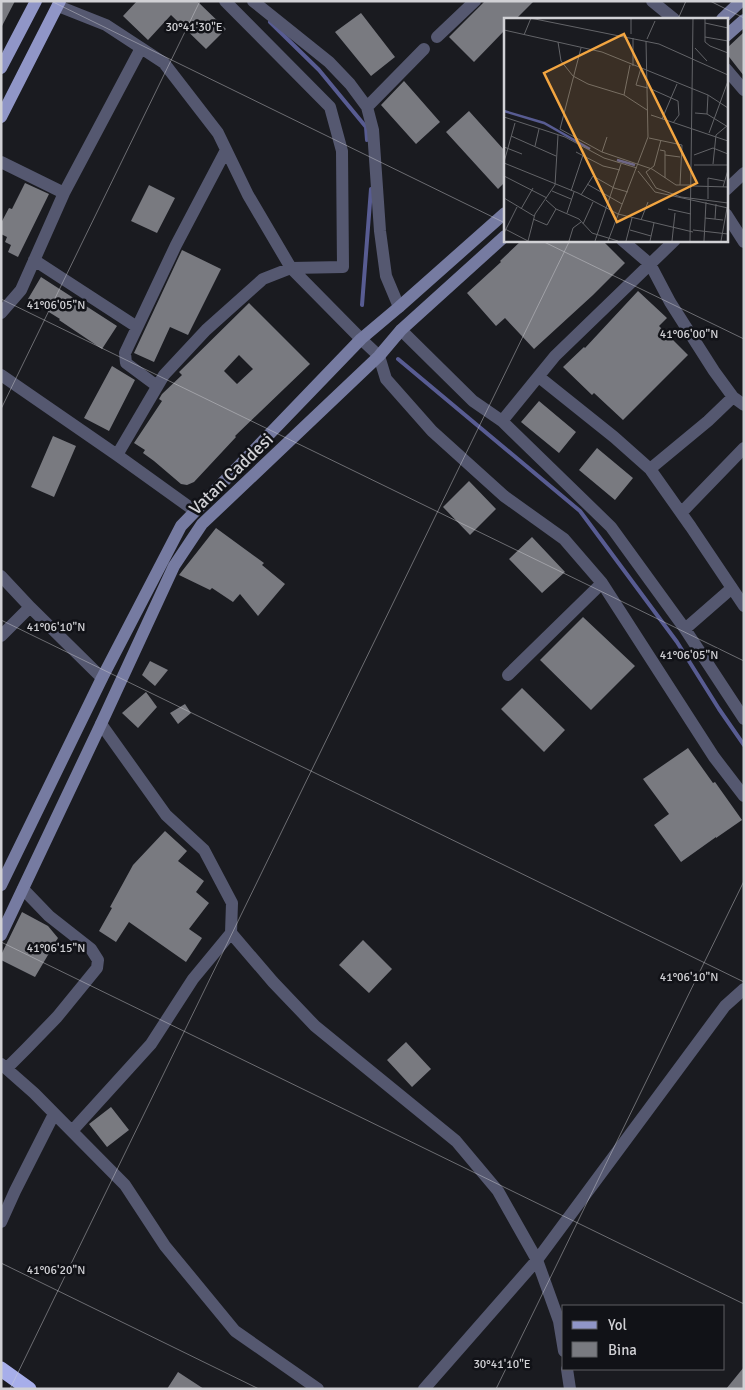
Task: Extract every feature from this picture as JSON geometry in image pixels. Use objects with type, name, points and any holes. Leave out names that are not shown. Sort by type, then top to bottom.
[{"type":"highway","points":[[1,1369],[29,1389]]},
{"type":"main road","points":[[1,68],[36,1]]},
{"type":"main road","points":[[723,18],[741,1]]},
{"type":"main road","points":[[1,117],[59,4]]},
{"type":"main road","points":[[728,34],[744,20]]},
{"type":"main road","name":"Vatan Caddesi","points":[[3,876],[180,526],[361,340],[504,214]]},
{"type":"main road","name":"Vatan Caddesi","points":[[1,935],[174,566],[202,524],[380,356],[401,330],[504,237]]},
{"type":"street","points":[[117,454],[164,375],[206,330],[263,280],[291,268],[343,267],[342,151],[330,108],[225,1]]},
{"type":"street","points":[[253,1],[329,62],[350,84],[367,108],[373,130],[380,231],[386,276],[399,307]]},
{"type":"street","points":[[438,37],[475,1]]},
{"type":"street","points":[[652,1],[673,18]]},
{"type":"street","points":[[59,4],[106,25],[164,63],[218,133],[248,195],[291,268],[361,340],[380,356],[386,379],[432,431],[504,496],[564,539],[602,583],[714,756],[744,796]]},
{"type":"street","points":[[1,313],[20,290],[64,193],[141,48]]},
{"type":"street","points":[[367,108],[424,49]]},
{"type":"street","points":[[728,71],[744,90]]},
{"type":"street","points":[[157,386],[126,362],[125,353],[176,245],[226,150]]},
{"type":"street","points":[[1,162],[64,193]]},
{"type":"street","points":[[728,188],[744,173]]},
{"type":"street","points":[[728,217],[744,242]]},
{"type":"street","points":[[623,241],[650,264],[670,302],[714,371],[733,397],[744,405]]},
{"type":"street","points":[[502,421],[555,356],[674,241]]},
{"type":"street","points":[[34,260],[137,327]]},
{"type":"street","points":[[401,330],[473,401],[502,421],[611,526],[685,629],[744,719]]},
{"type":"street","points":[[1,375],[117,454],[195,511]]},
{"type":"street","points":[[539,377],[614,437],[650,470],[744,606]]},
{"type":"street","points":[[650,470],[708,422],[733,397]]},
{"type":"street","points":[[681,513],[744,448]]},
{"type":"street","points":[[1,576],[102,678]]},
{"type":"street","points":[[508,674],[602,583]]},
{"type":"street","points":[[685,629],[732,588]]},
{"type":"street","points":[[1,636],[30,607]]},
{"type":"street","points":[[72,1131],[151,1044],[193,979],[231,933],[232,903],[204,850],[166,815],[101,724]]},
{"type":"street","points":[[23,889],[49,916],[91,949],[98,960],[97,968],[57,1016],[26,1050],[4,1066],[72,1131],[125,1186],[165,1246],[236,1330],[318,1389]]},
{"type":"street","points":[[231,933],[273,982],[315,1026],[456,1141],[498,1191],[537,1260],[559,1321],[562,1339]]},
{"type":"street","points":[[424,1389],[537,1260],[725,1006],[744,989]]},
{"type":"street","points":[[1,1222],[54,1114]]},
{"type":"street","points":[[566,1370],[570,1389]]},
{"type":"building","points":[[1,1],[15,1],[1,28]]},
{"type":"building","points":[[137,1],[197,1],[226,29],[206,49],[171,15],[148,40],[123,16]]},
{"type":"building","points":[[485,1],[534,1],[517,18],[504,18],[504,31],[474,62],[449,37]]},
{"type":"building","points":[[361,13],[395,57],[371,76],[335,32]]},
{"type":"building","points":[[744,32],[744,76],[728,56],[728,47]]},
{"type":"building","points":[[404,81],[440,122],[416,144],[381,105]]},
{"type":"building","points":[[469,111],[504,150],[504,183],[498,189],[446,132]]},
{"type":"building","points":[[25,183],[49,194],[18,257],[8,252],[11,245],[5,242],[7,237],[1,234],[1,223],[9,208],[12,209]]},
{"type":"building","points":[[149,185],[175,198],[157,233],[131,221]]},
{"type":"building","points":[[521,241],[603,241],[625,263],[534,349],[505,318],[496,326],[467,293]]},
{"type":"building","points":[[182,250],[221,269],[188,335],[170,327],[154,362],[134,353]]},
{"type":"building","points":[[41,277],[117,326],[102,349],[28,299]]},
{"type":"building","points":[[638,291],[667,318],[659,326],[688,355],[623,420],[594,393],[592,395],[563,367],[585,348]]},
{"type":"building","points":[[249,303],[310,364],[235,436],[194,482],[187,485],[181,484],[143,453],[145,450],[134,443],[162,401],[159,399],[162,394],[182,375],[179,372]],"holes":[[[239,355],[253,369],[237,384],[224,371]]]},
{"type":"building","points":[[112,366],[135,380],[109,431],[84,418]]},
{"type":"building","points":[[539,401],[576,432],[559,453],[521,422]]},
{"type":"building","points":[[53,436],[76,446],[54,497],[31,487]]},
{"type":"building","points":[[597,448],[633,478],[615,500],[579,470]]},
{"type":"building","points":[[469,481],[496,509],[470,535],[443,507]]},
{"type":"building","points":[[216,528],[264,563],[262,565],[285,584],[258,616],[240,594],[233,602],[212,588],[210,590],[179,575]]},
{"type":"building","points":[[532,537],[565,572],[542,593],[509,559]]},
{"type":"building","points":[[583,617],[635,666],[591,710],[540,660]]},
{"type":"building","points":[[150,661],[168,670],[155,686],[142,675]]},
{"type":"building","points":[[522,688],[565,730],[544,752],[501,709]]},
{"type":"building","points":[[146,692],[157,707],[138,728],[122,713]]},
{"type":"building","points":[[185,704],[191,713],[178,724],[170,713]]},
{"type":"building","points":[[688,748],[742,820],[681,862],[654,825],[669,814],[643,779]]},
{"type":"building","points":[[165,831],[187,851],[178,861],[204,881],[196,892],[209,903],[189,929],[202,938],[186,962],[129,922],[116,942],[99,931],[133,865]]},
{"type":"building","points":[[22,912],[48,926],[58,938],[35,977],[1,960],[1,955]]},
{"type":"building","points":[[363,940],[392,969],[369,993],[339,965]]},
{"type":"building","points":[[406,1042],[431,1069],[412,1087],[387,1060]]},
{"type":"building","points":[[111,1107],[129,1130],[107,1147],[89,1124]]},
{"type":"building","points":[[744,1367],[744,1389],[726,1389]]},
{"type":"building","points":[[178,1372],[204,1389],[167,1389]]},
{"type":"waterway","points":[[270,22],[319,70],[366,127],[367,140]]},
{"type":"waterway","points":[[362,305],[371,189]]},
{"type":"waterway","points":[[398,359],[580,511],[677,642],[744,745]]}]
